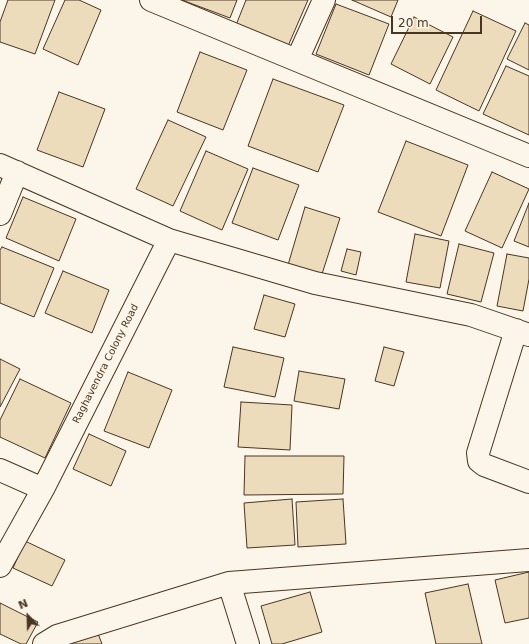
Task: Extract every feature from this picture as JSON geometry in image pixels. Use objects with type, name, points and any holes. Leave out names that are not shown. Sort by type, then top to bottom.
[{"type":"street","points":[[297,60],[324,0]]},
{"type":"street","points":[[157,1],[529,156]]},
{"type":"street","points":[[0,214],[8,168],[169,240],[315,284],[471,315],[522,332],[478,453],[479,460],[484,465],[529,482]]},
{"type":"street","name":"Raghavendra Colony Road","points":[[0,566],[42,489],[169,240]]},
{"type":"street","points":[[0,470],[42,489]]},
{"type":"street","points":[[44,644],[57,636],[229,583],[529,560]]},
{"type":"street","points":[[229,583],[248,644]]},
{"type":"building","points":[[8,0],[55,0],[35,54],[0,42],[0,22]]},
{"type":"building","points":[[65,0],[79,0],[101,10],[78,65],[43,49]]},
{"type":"building","points":[[182,0],[237,0],[230,18]]},
{"type":"building","points":[[246,0],[308,0],[288,46],[236,25]]},
{"type":"building","points":[[352,0],[398,0],[391,17]]},
{"type":"building","points":[[336,4],[389,24],[369,75],[316,54]]},
{"type":"building","points":[[473,11],[516,31],[479,111],[436,90]]},
{"type":"building","points":[[414,17],[453,37],[430,84],[391,64]]},
{"type":"building","points":[[525,23],[529,25],[529,70],[507,59]]},
{"type":"building","points":[[200,52],[247,70],[223,130],[177,112]]},
{"type":"building","points":[[506,66],[529,76],[529,135],[483,114]]},
{"type":"building","points":[[273,79],[344,105],[318,172],[248,146]]},
{"type":"building","points":[[59,92],[105,109],[83,167],[37,150]]},
{"type":"building","points":[[168,120],[206,137],[173,206],[136,189]]},
{"type":"building","points":[[406,141],[468,165],[441,236],[378,212]]},
{"type":"building","points":[[206,151],[248,169],[222,230],[180,211]]},
{"type":"building","points":[[253,168],[299,185],[278,240],[232,223]]},
{"type":"building","points":[[492,172],[529,189],[502,248],[465,231]]},
{"type":"building","points":[[23,197],[76,219],[59,261],[6,238]]},
{"type":"building","points":[[529,203],[529,247],[514,241]]},
{"type":"building","points":[[305,207],[340,218],[322,274],[288,265]]},
{"type":"building","points":[[415,234],[449,241],[440,288],[406,282]]},
{"type":"building","points":[[459,244],[494,253],[481,302],[447,294]]},
{"type":"building","points":[[2,247],[54,268],[34,317],[0,303],[0,250]]},
{"type":"building","points":[[347,249],[361,252],[356,275],[341,271]]},
{"type":"building","points":[[507,254],[529,258],[529,279],[523,311],[497,306]]},
{"type":"building","points":[[63,271],[109,290],[92,333],[45,313]]},
{"type":"building","points":[[264,295],[295,304],[285,337],[254,329]]},
{"type":"building","points":[[233,347],[284,358],[275,397],[224,387]]},
{"type":"building","points":[[384,347],[404,352],[394,386],[375,381]]},
{"type":"building","points":[[0,359],[20,369],[0,407]]},
{"type":"building","points":[[299,371],[345,379],[339,409],[294,401]]},
{"type":"building","points":[[128,372],[172,390],[149,448],[104,431]]},
{"type":"building","points":[[20,379],[71,403],[45,458],[0,437],[0,420]]},
{"type":"building","points":[[241,402],[292,405],[290,450],[238,447]]},
{"type":"building","points":[[89,434],[126,451],[111,486],[73,469]]},
{"type":"building","points":[[245,456],[344,456],[343,494],[244,495]]},
{"type":"building","points":[[292,499],[295,545],[247,548],[244,503]]},
{"type":"building","points":[[343,499],[346,544],[298,547],[296,502]]},
{"type":"building","points":[[25,541],[65,560],[52,586],[13,568]]},
{"type":"building","points":[[529,572],[529,618],[505,623],[495,580]]},
{"type":"building","points":[[468,584],[482,644],[436,644],[425,593]]},
{"type":"building","points":[[310,592],[322,632],[282,644],[272,644],[261,606]]},
{"type":"building","points":[[0,603],[38,622],[26,644],[21,644],[0,634]]},
{"type":"building","points":[[97,631],[102,644],[57,644]]}]
